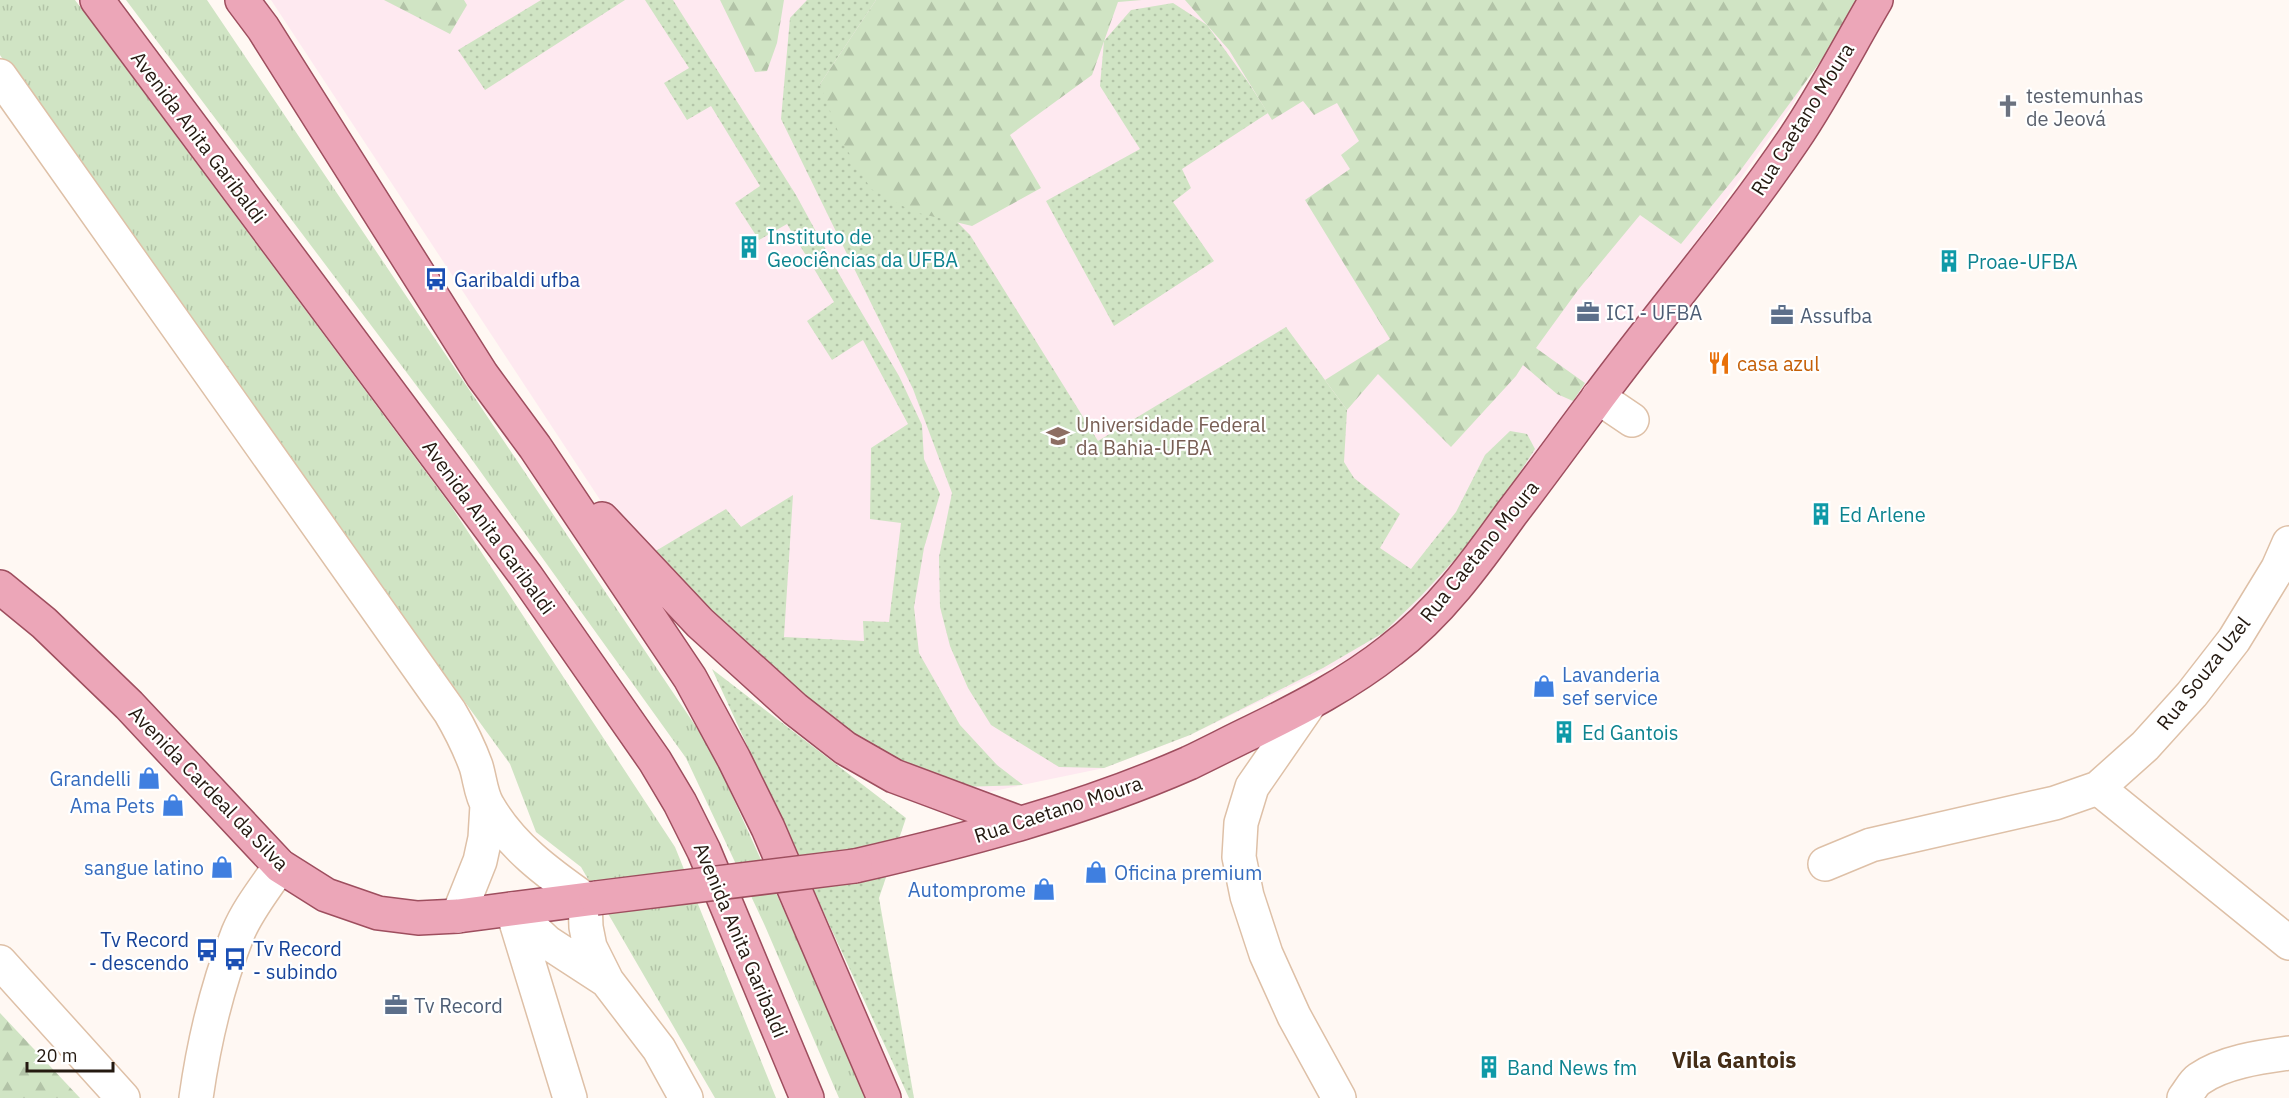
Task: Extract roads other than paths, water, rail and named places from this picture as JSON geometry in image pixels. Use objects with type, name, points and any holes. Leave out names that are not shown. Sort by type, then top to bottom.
[{"type":"main road","name":"Avenida Anita Garibaldi","points":[[97,0],[526,576],[655,761],[704,851],[807,1098]]},
{"type":"main road","points":[[242,0],[261,14],[482,375],[535,447],[690,678],[768,828],[884,1098]]},
{"type":"main road","name":"Rua Caetano Moura","points":[[590,899],[855,866],[906,855],[1020,823],[1100,798],[1170,771],[1310,703],[1332,691],[1394,649],[1431,615],[1484,552],[1598,398],[1754,197],[1797,136],[1876,0]]},
{"type":"main road","points":[[535,447],[700,623],[795,710],[845,748],[894,777],[1020,823]]},
{"type":"main road","name":"Avenida Cardeal da Silva","points":[[0,587],[44,623],[129,705],[280,866],[326,895],[378,913],[418,918],[458,916],[590,899]]},
{"type":"street","points":[[0,76],[450,712],[464,736],[487,805],[485,838],[480,861],[458,916]]},
{"type":"street","points":[[1598,398],[1632,420]]},
{"type":"street","name":"Rua Souza Uzel","points":[[1825,864],[1871,845],[2055,802],[2098,788],[2145,746],[2192,694],[2234,640],[2278,568],[2289,543]]},
{"type":"street","points":[[1310,703],[1252,788],[1241,823],[1239,857],[1247,896],[1266,954],[1294,1016],[1339,1098]]},
{"type":"street","points":[[2098,788],[2289,943]]},
{"type":"street","points":[[487,805],[526,855],[544,870],[590,899],[586,927],[591,947],[607,981],[659,1049],[686,1098]]},
{"type":"street","points":[[196,1098],[212,1012],[239,931],[280,866]]},
{"type":"street","points":[[512,909],[547,942],[607,981]]},
{"type":"street","points":[[512,909],[570,1098]]},
{"type":"street","points":[[0,962],[123,1098]]},
{"type":"street","points":[[2184,1098],[2198,1080],[2225,1067],[2264,1056],[2289,1053]]},
{"type":"place","name":"testemunhas de Jeová","points":[[2008,106]]},
{"type":"place","name":"Instituto de Geociências da UFBA","points":[[749,247]]},
{"type":"place","name":"Proae-UFBA","points":[[1949,261]]},
{"type":"place","name":"Garibaldi ufba","points":[[436,279]]},
{"type":"place","name":"ICI - UFBA","points":[[1588,312]]},
{"type":"place","name":"Assufba","points":[[1782,315]]},
{"type":"place","name":"casa azul","points":[[1719,363]]},
{"type":"place","name":"Universidade Federal da Bahia-UFBA","points":[[1058,436]]},
{"type":"place","name":"Ed Arlene","points":[[1821,514]]},
{"type":"place","name":"Lavanderia sef service","points":[[1544,686]]},
{"type":"place","name":"Ed Gantois","points":[[1564,732]]},
{"type":"place","name":"Grandelli","points":[[149,778]]},
{"type":"place","name":"Ama Pets","points":[[173,805]]},
{"type":"place","name":"sangue latino","points":[[222,867]]},
{"type":"place","name":"Oficina premium","points":[[1096,872]]},
{"type":"place","name":"Automprome","points":[[1044,889]]},
{"type":"place","name":"Tv Record - descendo","points":[[207,950]]},
{"type":"place","name":"Tv Record - subindo","points":[[235,959]]},
{"type":"place","name":"Tv Record","points":[[396,1005]]},
{"type":"place","name":"Band News fm","points":[[1489,1067]]},
{"type":"district","name":"Vila Gantois","points":[[1734,1059]]}]
